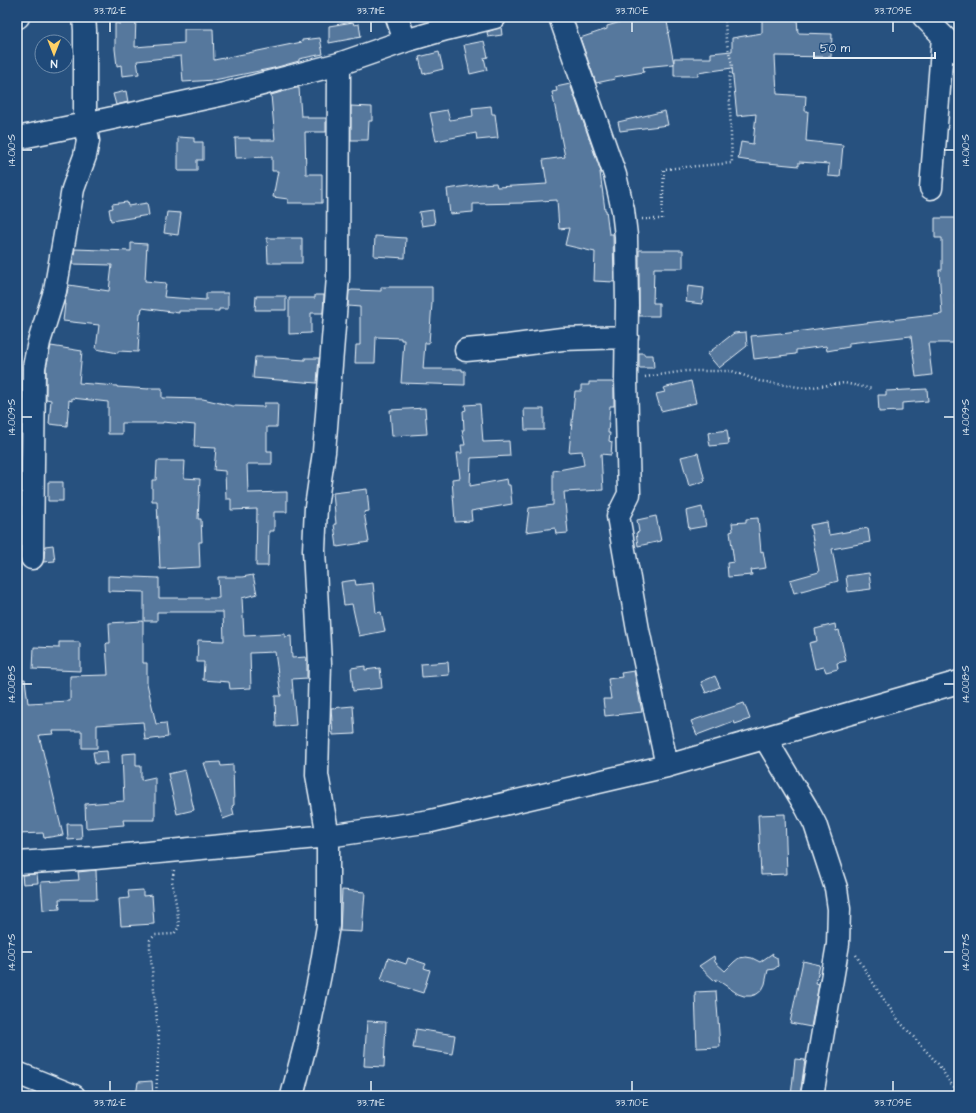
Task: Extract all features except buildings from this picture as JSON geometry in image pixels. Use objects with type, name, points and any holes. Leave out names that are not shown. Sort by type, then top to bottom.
[{"type":"street","points":[[32,558],[34,367],[39,342],[56,291],[74,189],[85,156],[88,141],[85,124],[84,17]]},
{"type":"street","points":[[396,17],[405,41]]},
{"type":"street","points":[[17,138],[224,94],[339,64],[405,41],[495,17]]},
{"type":"street","points":[[560,17],[615,176],[624,220],[626,236],[628,494],[618,516],[638,630],[667,766]]},
{"type":"street","points":[[924,17],[959,52]]},
{"type":"street","points":[[932,188],[944,36]]},
{"type":"street","points":[[292,1096],[316,997],[328,926],[328,836],[317,775],[320,664],[314,544],[316,507],[324,452],[338,277],[339,64]]},
{"type":"street","points":[[466,350],[508,346],[562,338],[627,338]]},
{"type":"street","points":[[17,863],[95,858],[328,836],[431,821],[667,766],[959,682]]},
{"type":"street","points":[[765,738],[815,824],[836,888],[839,909],[838,944],[812,1096]]},
{"type":"street","points":[[17,1073],[74,1096]]},
{"type":"path","points":[[624,220],[662,219],[664,169],[732,164],[729,80],[732,64],[726,40],[724,17]]},
{"type":"path","points":[[626,380],[686,371],[732,371],[759,381],[805,388],[844,383],[873,389]]},
{"type":"path","points":[[156,1096],[159,1042],[150,940],[155,935],[174,934],[179,927],[172,881],[178,850]]},
{"type":"path","points":[[838,944],[849,946],[899,1021],[938,1064],[959,1093]]}]
